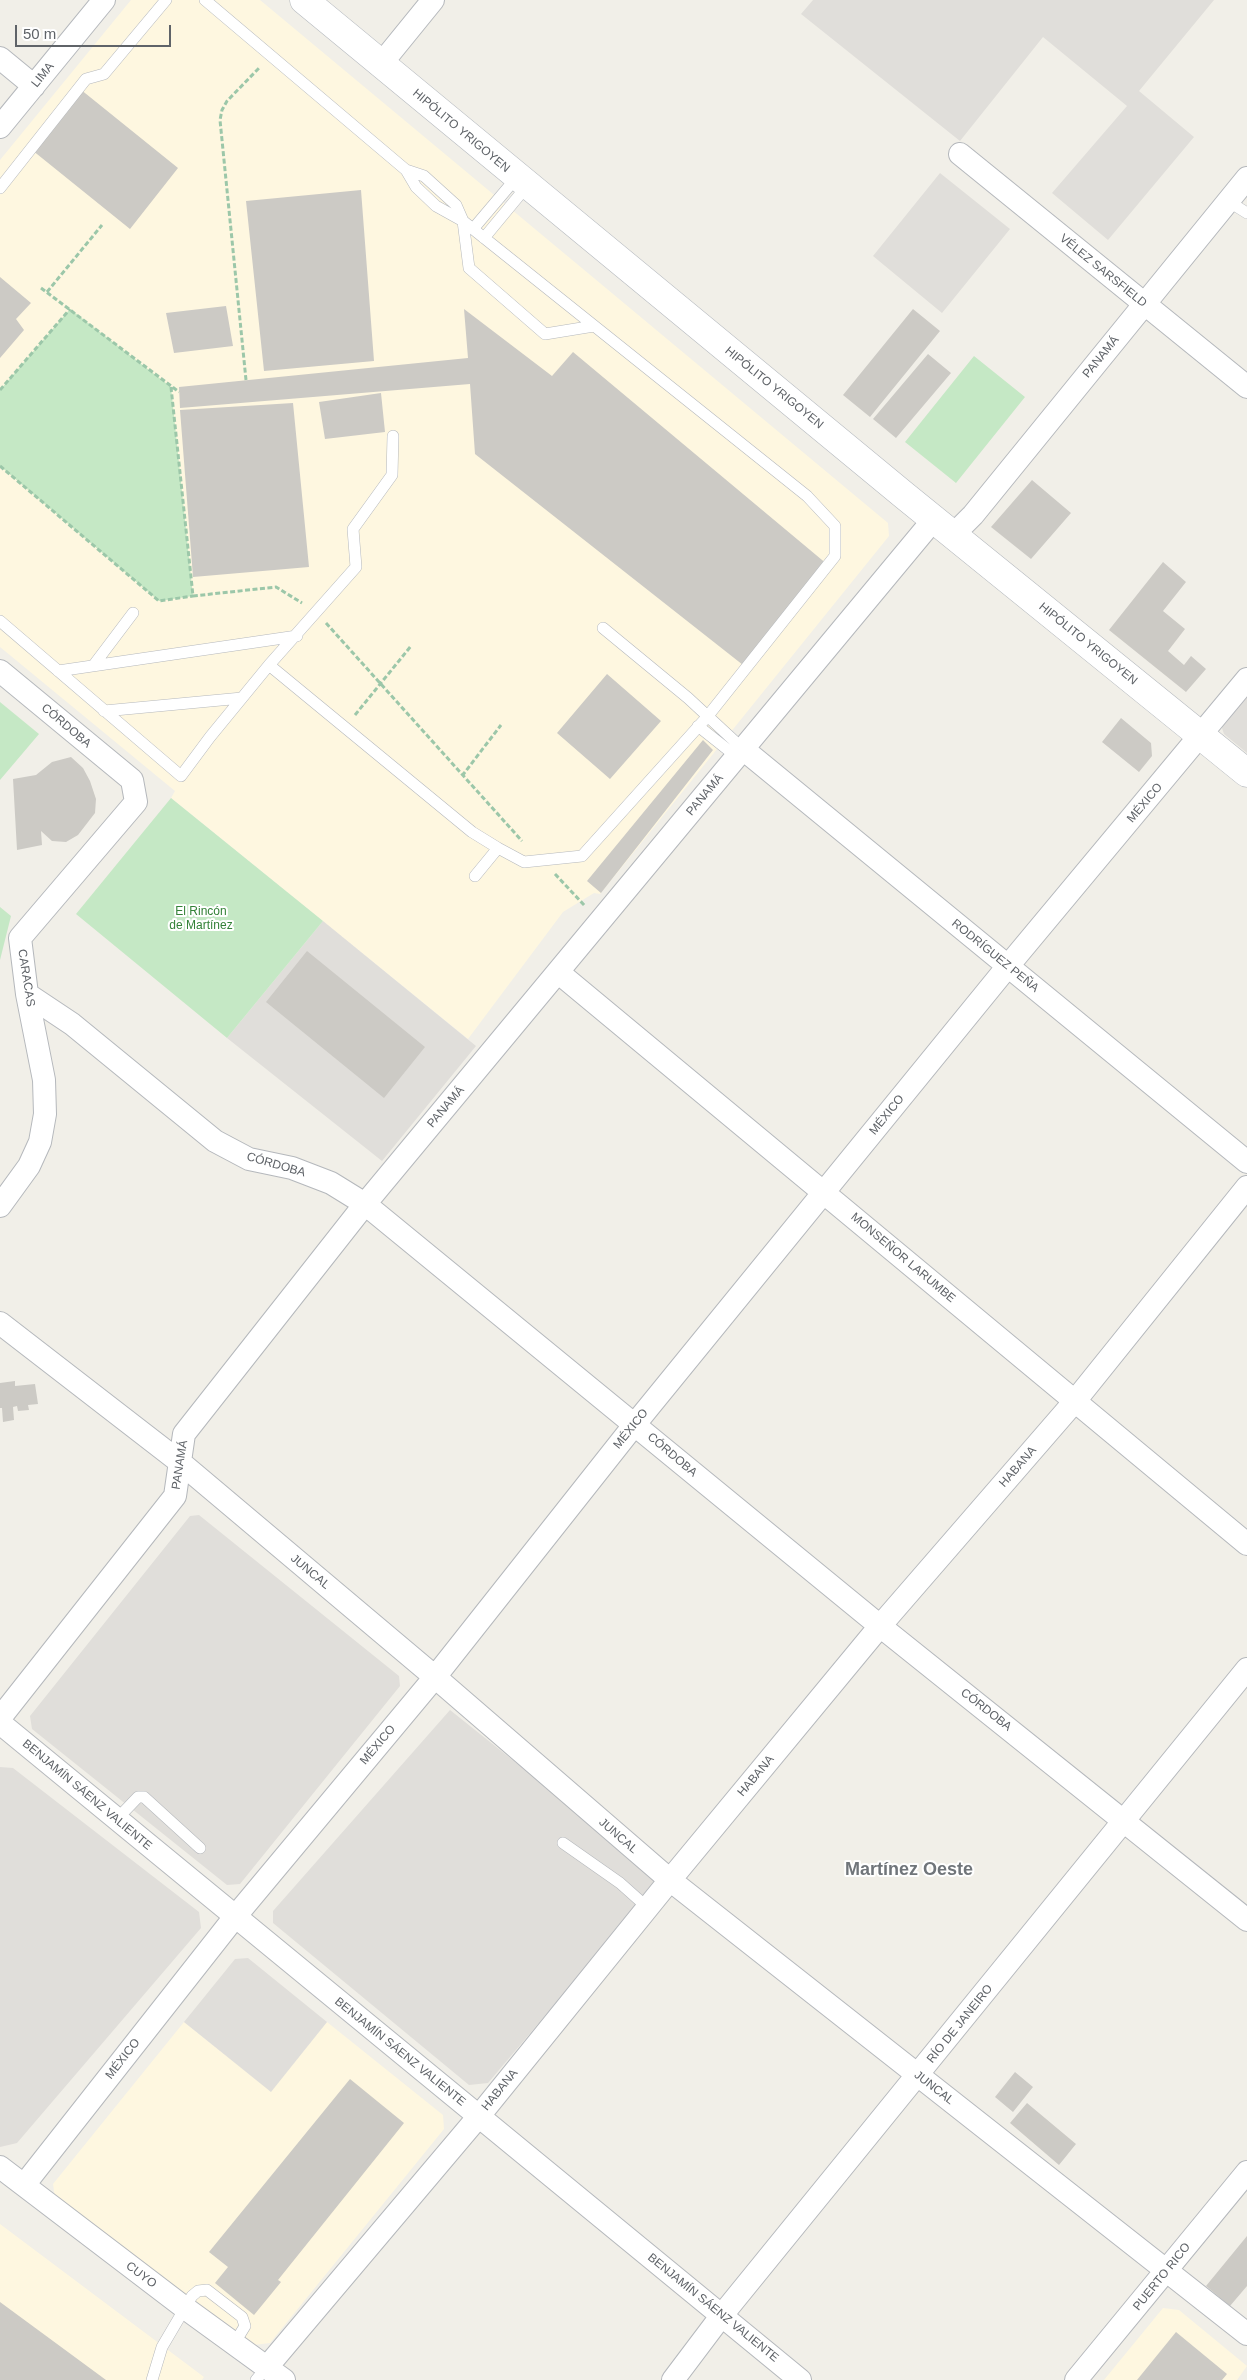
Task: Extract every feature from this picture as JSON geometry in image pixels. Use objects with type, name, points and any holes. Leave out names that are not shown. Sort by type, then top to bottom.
[{"type":"street","name":"LIMA","points":[[0,127],[104,0]]},
{"type":"street","name":"HIPÓLITO YRIGOYEN","points":[[304,0],[944,527],[1247,773]]},
{"type":"street","points":[[381,64],[433,0]]},
{"type":"street","points":[[0,58],[34,86]]},
{"type":"street","name":"VÉLEZ SARSFIELD","points":[[960,154],[1247,387]]},
{"type":"street","name":"PANAMÁ","points":[[0,1718],[175,1496],[184,1434],[366,1204],[740,753],[944,527],[973,515],[1247,178]]},
{"type":"street","name":"CÓRDOBA","points":[[0,671],[132,780]]},
{"type":"street","name":"MÉXICO","points":[[24,2185],[234,1918],[434,1677],[635,1424],[1008,966],[1247,679]]},
{"type":"street","name":"RODRÍGUEZ PEÑA","points":[[740,753],[1008,966],[1247,1162]]},
{"type":"street","name":"CARACAS","points":[[0,1206],[29,1166],[40,1142],[45,1114],[44,1080],[27,994],[20,938],[136,802],[132,780]]},
{"type":"street","name":"MONSEÑOR LARUMBE","points":[[559,972],[1247,1544]]},
{"type":"street","name":"CÓRDOBA","points":[[27,994],[72,1024],[215,1141],[248,1159],[292,1168],[331,1183],[366,1204],[880,1626],[1126,1821],[1247,1920]]},
{"type":"street","name":"HABANA","points":[[269,2376],[670,1880],[880,1626],[1075,1401],[1247,1186]]},
{"type":"street","name":"JUNCAL","points":[[0,1324],[181,1463],[670,1880],[1247,2334]]},
{"type":"street","name":"RÍO DE JANEIRO","points":[[673,2380],[722,2315],[1126,1821],[1247,1668]]},
{"type":"street","name":"BENJAMÍN SÁENZ VALIENTE","points":[[0,1723],[234,1918],[479,2116],[800,2380]]},
{"type":"street","name":"CUYO","points":[[0,2167],[234,2344],[269,2376]]},
{"type":"street","name":"PUERTO RICO","points":[[1076,2380],[1247,2172]]},
{"type":"lane","points":[[0,188],[86,78],[104,74],[166,0]]},
{"type":"lane","points":[[205,0],[406,170],[424,176],[446,195],[456,205],[463,221],[468,268],[545,334],[594,326]]},
{"type":"lane","points":[[473,229],[522,181]]},
{"type":"lane","points":[[484,238],[522,181]]},
{"type":"lane","points":[[1228,201],[1247,213]]},
{"type":"lane","points":[[270,665],[472,832],[498,848],[524,862],[582,856],[708,716],[835,556],[835,526],[807,496],[463,221]]},
{"type":"lane","points":[[0,621],[181,776],[242,698],[356,568],[353,529],[392,475],[393,436]]},
{"type":"lane","points":[[93,666],[133,614]]},
{"type":"lane","points":[[603,628],[708,716],[740,753]]},
{"type":"lane","points":[[58,671],[296,636]]},
{"type":"lane","points":[[104,711],[242,698]]},
{"type":"lane","points":[[698,726],[740,753]]},
{"type":"lane","points":[[475,876],[498,848]]},
{"type":"lane","points":[[116,1820],[138,1797],[144,1797],[200,1848]]},
{"type":"lane","points":[[563,1843],[620,1883],[648,1908]]},
{"type":"lane","points":[[152,2380],[162,2347],[184,2308]]},
{"type":"path","points":[[246,380],[220,120],[222,110],[227,101],[272,55]]},
{"type":"path","points":[[47,292],[102,225]]},
{"type":"path","points":[[41,288],[179,392]]},
{"type":"path","points":[[0,390],[70,309]]},
{"type":"path","points":[[171,387],[193,596]]},
{"type":"path","points":[[0,466],[159,601],[276,587],[316,612],[462,776],[600,922]]},
{"type":"path","points":[[345,727],[411,646]]},
{"type":"path","points":[[462,776],[502,725]]},
{"type":"shaded area","points":[[131,0],[260,0],[888,523],[889,536],[600,894],[594,893],[563,912],[468,1039],[171,798],[175,791],[0,647],[0,160]]},
{"type":"shaded area","points":[[813,0],[1214,0],[1139,91],[1194,137],[1108,240],[1052,193],[1127,106],[1043,37],[960,141],[801,14]]},
{"type":"shaded area","points":[[940,173],[1010,229],[942,313],[873,256]]},
{"type":"shaded area","points":[[1247,691],[1247,753],[1224,734],[1222,728],[1224,720]]},
{"type":"shaded area","points":[[323,921],[476,1046],[382,1161],[227,1038]]},
{"type":"shaded area","points":[[199,1515],[399,1676],[400,1686],[240,1884],[227,1885],[32,1729],[30,1716],[190,1516]]},
{"type":"shaded area","points":[[450,1710],[654,1873],[654,1887],[488,2083],[469,2085],[273,1923],[273,1911]]},
{"type":"shaded area","points":[[0,1767],[13,1768],[199,1912],[201,1928],[17,2143],[0,2147]]},
{"type":"shaded area","points":[[248,1958],[327,2022],[271,2092],[184,2022],[235,1959]]},
{"type":"shaded area","points":[[184,2022],[271,2091],[327,2022],[443,2115],[444,2129],[270,2343],[254,2345],[55,2198],[53,2184]]},
{"type":"shaded area","points":[[0,2224],[204,2377],[202,2380],[0,2380]]},
{"type":"shaded area","points":[[1163,2308],[1179,2310],[1247,2366],[1237,2380],[1104,2380]]},
{"type":"green space","points":[[70,309],[171,387],[193,596],[159,601],[0,466],[0,390]]},
{"type":"green space","points":[[974,356],[1025,397],[956,483],[905,442]]},
{"type":"green space","points":[[0,702],[39,734],[0,780]]},
{"type":"green space","name":"El Rincón de Martínez","points":[[171,798],[323,921],[227,1038],[76,914]]},
{"type":"green space","points":[[0,907],[11,916],[0,960]]},
{"type":"building","points":[[80,89],[178,168],[130,229],[32,150]]},
{"type":"building","points":[[361,190],[374,361],[264,371],[246,201]]},
{"type":"building","points":[[0,277],[31,303],[16,319],[24,330],[0,358]]},
{"type":"building","points":[[226,306],[233,346],[174,353],[166,313]]},
{"type":"building","points":[[464,309],[552,376],[573,352],[828,565],[743,665],[475,454],[470,384],[180,408],[179,387],[468,358]]},
{"type":"building","points":[[913,309],[940,331],[870,417],[843,395]]},
{"type":"building","points":[[928,354],[951,373],[896,438],[873,419]]},
{"type":"building","points":[[381,393],[385,432],[325,439],[319,402]]},
{"type":"building","points":[[293,403],[309,567],[193,577],[180,410]]},
{"type":"building","points":[[1032,480],[1071,513],[1031,559],[991,527]]},
{"type":"building","points":[[1163,562],[1186,582],[1163,611],[1185,629],[1168,651],[1184,665],[1191,656],[1206,669],[1186,692],[1109,630]]},
{"type":"building","points":[[607,674],[661,721],[610,779],[557,733]]},
{"type":"building","points":[[1121,718],[1151,743],[1152,756],[1139,772],[1102,742]]},
{"type":"building","points":[[703,740],[713,750],[601,893],[587,881]]},
{"type":"building","points":[[71,757],[83,768],[90,781],[96,799],[95,813],[78,835],[66,842],[52,841],[41,831],[42,845],[17,850],[13,779],[36,775],[52,762]]},
{"type":"building","points":[[307,951],[425,1047],[384,1098],[266,1002]]},
{"type":"building","points":[[15,1381],[15,1386],[35,1384],[38,1404],[28,1405],[29,1410],[18,1411],[17,1406],[13,1407],[14,1420],[3,1422],[2,1408],[0,1408],[0,1383]]},
{"type":"building","points":[[1015,2072],[1033,2087],[1013,2112],[995,2097]]},
{"type":"building","points":[[350,2079],[404,2123],[278,2280],[281,2282],[254,2315],[215,2283],[228,2267],[209,2252]]},
{"type":"building","points":[[1027,2103],[1076,2144],[1059,2165],[1010,2123]]},
{"type":"building","points":[[1247,2236],[1247,2286],[1230,2306],[1206,2286]]},
{"type":"building","points":[[0,2302],[106,2380],[0,2380]]},
{"type":"building","points":[[1176,2332],[1227,2374],[1222,2380],[1137,2380]]},
{"type":"district","name":"Martínez Oeste","points":[[909,1870]]}]
